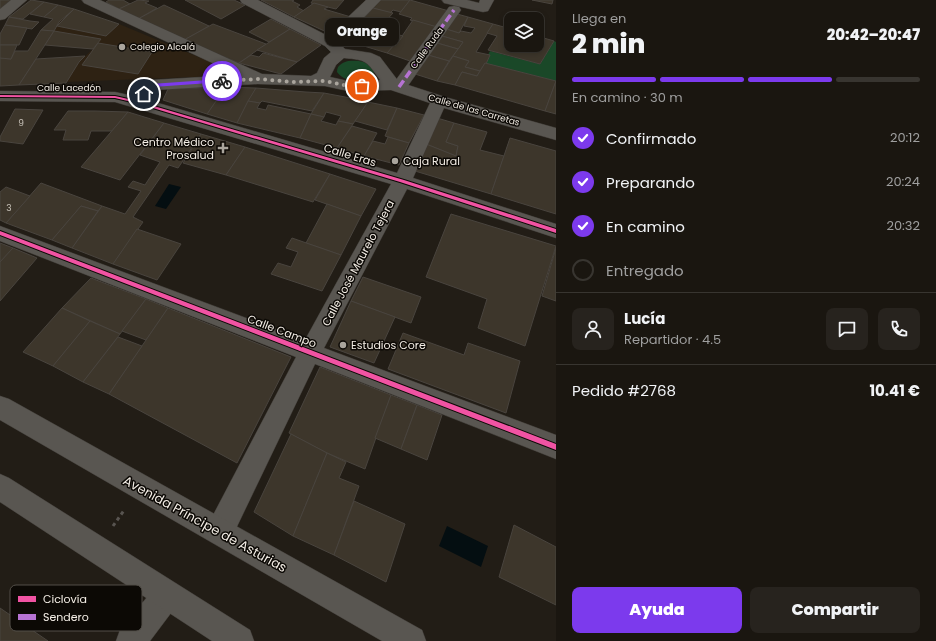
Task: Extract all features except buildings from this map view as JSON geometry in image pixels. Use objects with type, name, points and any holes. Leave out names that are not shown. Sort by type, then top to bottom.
[{"type":"street","points":[[2,14],[20,0]]},
{"type":"street","points":[[89,0],[258,79]]},
{"type":"street","points":[[247,0],[336,48],[377,62],[385,78],[396,86]]},
{"type":"street","points":[[320,81],[336,48],[374,0]]},
{"type":"street","points":[[452,5],[485,4]]},
{"type":"street","name":"Calle Ruda","points":[[396,86],[452,5]]},
{"type":"street","name":"Calle de las Carretas","points":[[137,102],[151,85],[258,79],[320,81],[348,86],[374,84],[396,86],[439,101],[556,134]]},
{"type":"street","name":"Calle Lacedón","points":[[0,96],[115,97],[137,102]]},
{"type":"street","name":"Calle José Maurelo Tejera","points":[[220,531],[310,352],[402,181],[439,101]]},
{"type":"street","name":"Calle Eras","points":[[137,102],[402,181],[556,231]]},
{"type":"street","name":"Calle Campo","points":[[0,233],[556,447]]},
{"type":"street","name":"Avenida Príncipe de Asturias","points":[[0,407],[411,641]]},
{"type":"street","points":[[0,486],[238,641]]},
{"type":"street","points":[[142,628],[168,595]]},
{"type":"street","points":[[132,641],[140,631]]},
{"type":"path","points":[[110,530],[126,508]]},
{"type":"shaded area","name":"Colegio Alcalá","points":[[74,9],[119,24],[225,68],[219,76],[66,82],[79,62],[93,49],[45,45],[59,22]]},
{"type":"shaded area","points":[[169,184],[181,187],[166,209],[155,206]]},
{"type":"shaded area","points":[[447,526],[488,546],[481,567],[439,546]]},
{"type":"green space","points":[[554,41],[556,42],[556,81],[486,64],[490,51],[540,64]]},
{"type":"green space","points":[[348,61],[360,61],[369,65],[374,71],[369,80],[358,82],[341,76],[337,72],[338,68]]},
{"type":"marked path","points":[[399,87],[454,10]]},
{"type":"cycle path","points":[[0,96],[115,97],[137,102],[402,181],[556,231]]},
{"type":"cycle path","points":[[0,233],[556,447]]},
{"type":"way so far","points":[[222,81],[258,79],[294,82],[325,81],[336,82],[348,86],[362,86]]},
{"type":"place","name":"Colegio Alcalá","points":[[122,47]]},
{"type":"place","name":"Orange","points":[[362,86]]},
{"type":"place","name":"Centro Médico Prosalud","points":[[223,148]]},
{"type":"place","name":"Caja Rural","points":[[395,161]]},
{"type":"place","name":"Estudios Core","points":[[343,345]]},
{"type":"route","points":[[144,94],[151,85],[222,81]]}]
